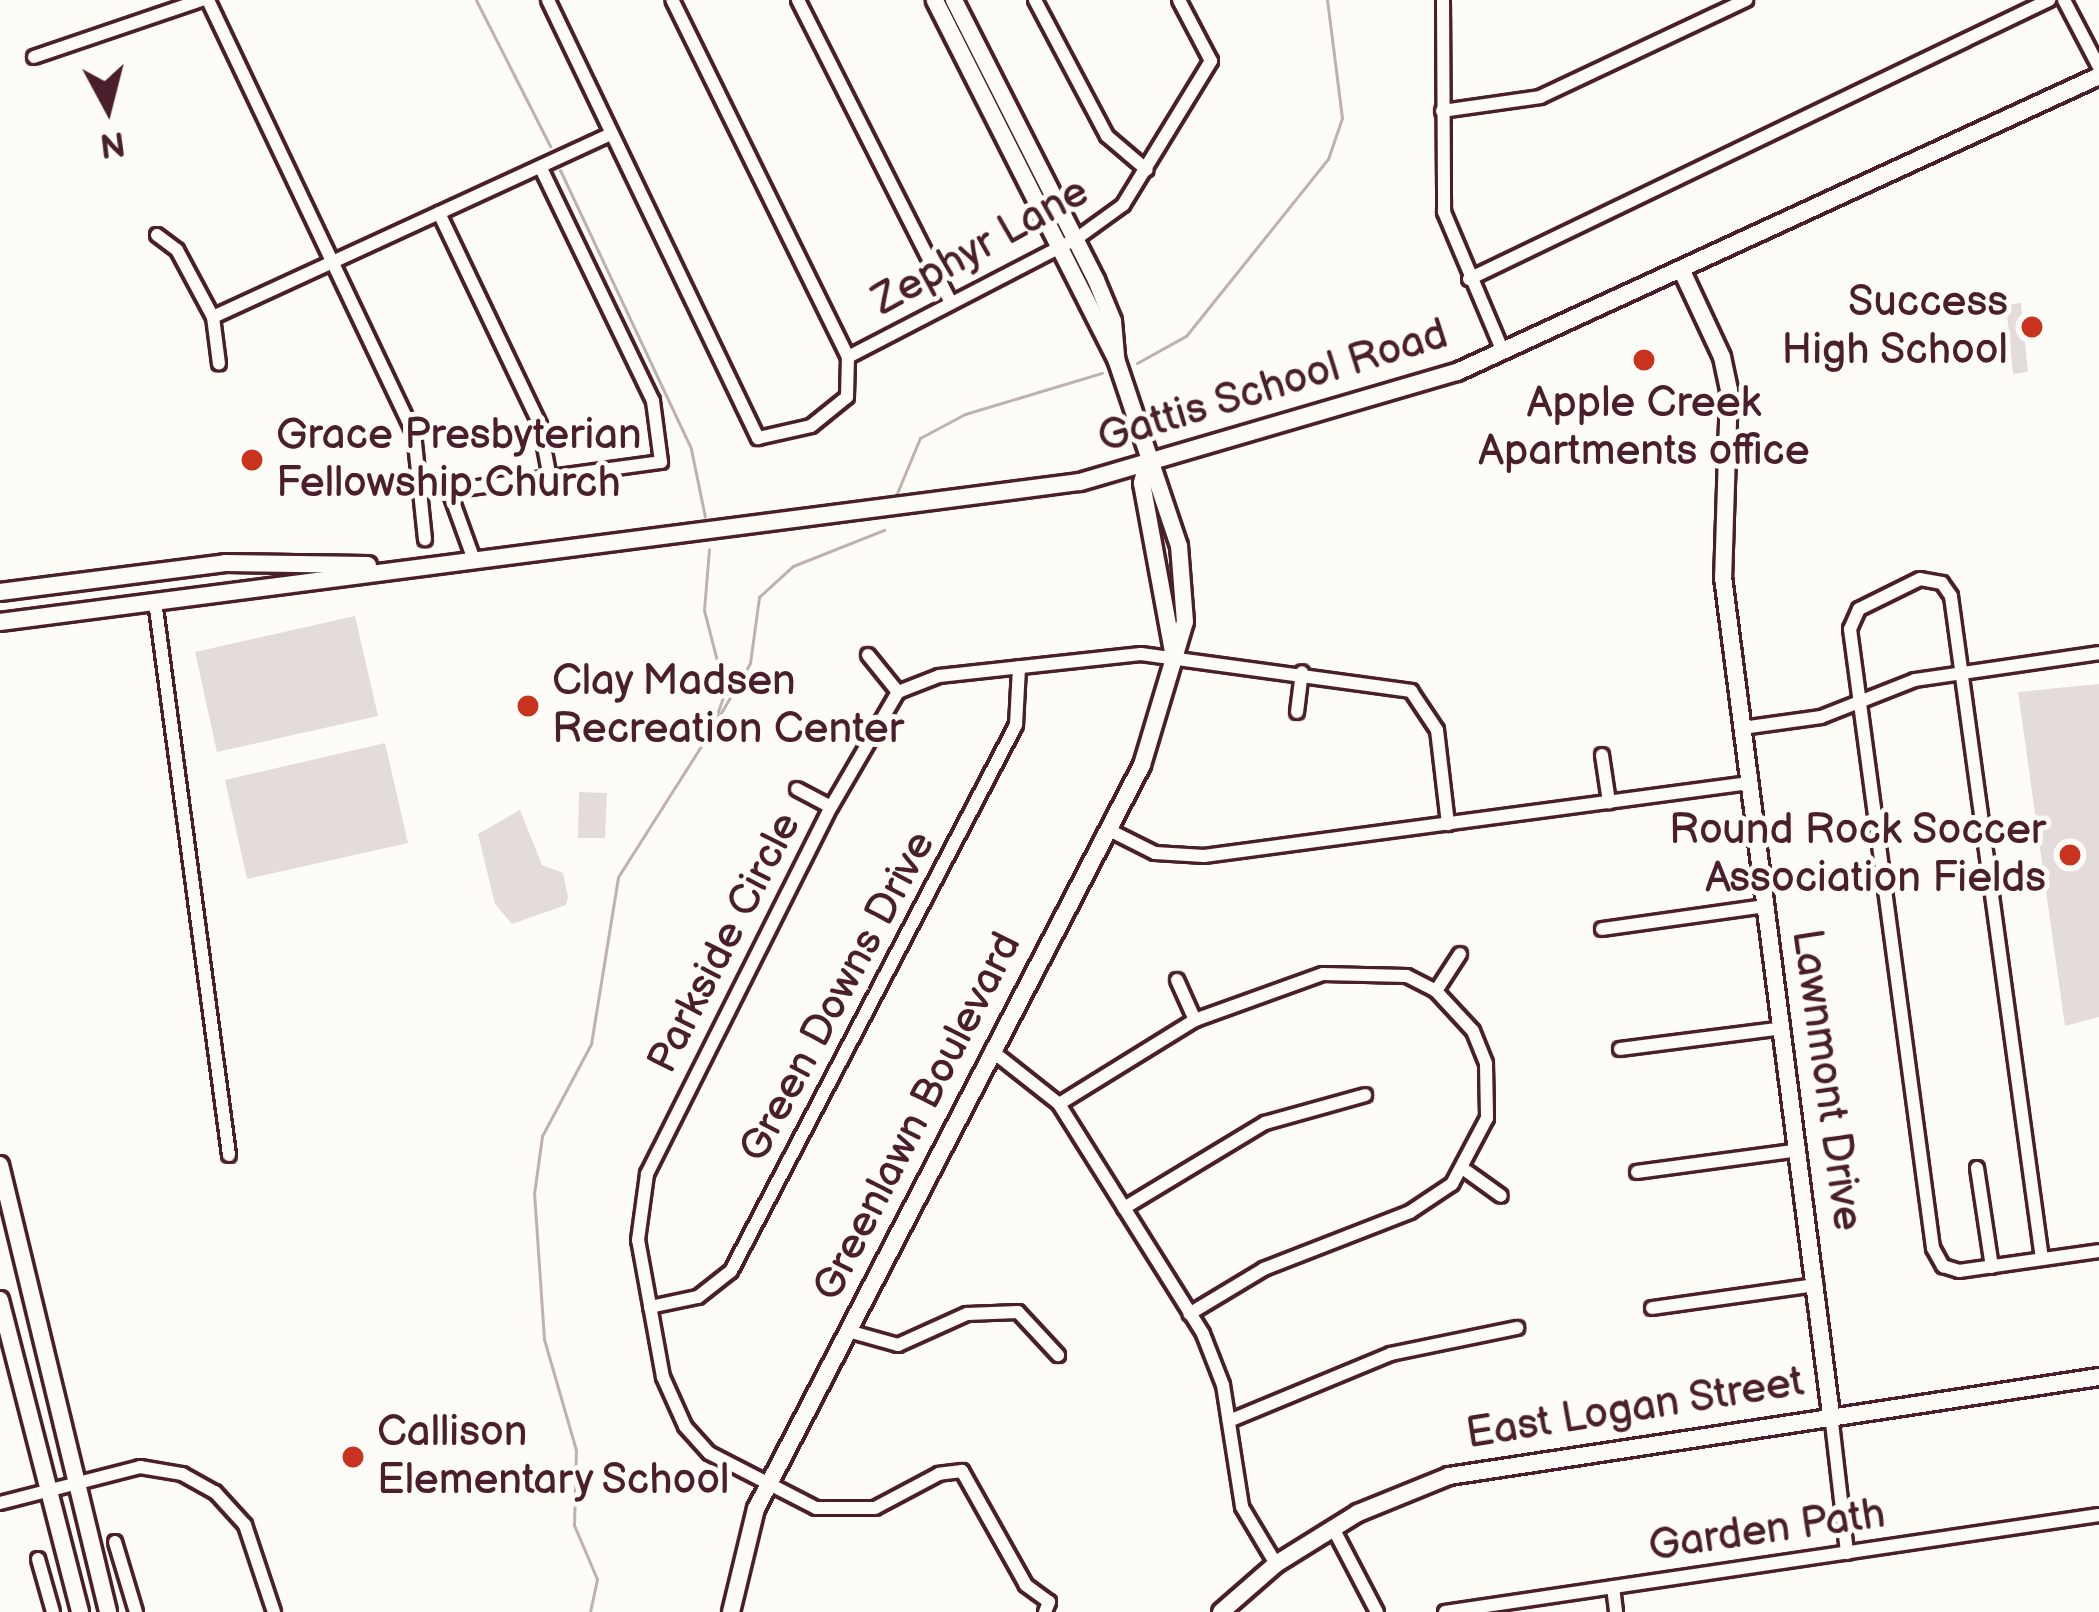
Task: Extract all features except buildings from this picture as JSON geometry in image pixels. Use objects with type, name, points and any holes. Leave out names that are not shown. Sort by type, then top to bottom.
[{"type":"main road","name":"Greenlawn Boulevard","points":[[935,0],[1068,243]]},
{"type":"main road","name":"Greenlawn Boulevard","points":[[731,1612],[747,1533],[768,1486],[1152,741],[1185,622],[1182,560],[1160,478],[1147,464],[1116,358],[1068,243],[954,0]]},
{"type":"main road","name":"Gattis School Road","points":[[0,622],[411,567],[1014,496],[1147,464],[1418,386],[1503,352],[2099,72]]},
{"type":"main road","name":"Lawnmont Drive","points":[[1681,269],[1722,357],[1729,390],[1720,542],[1831,1414]]},
{"type":"main road","name":"Gattis School Road","points":[[0,592],[225,563],[411,567]]},
{"type":"main road","points":[[0,1165],[73,1485],[108,1612]]},
{"type":"main road","points":[[0,1300],[80,1612]]},
{"type":"main road","name":"East Logan Street","points":[[1221,1612],[1276,1564],[1333,1528],[1449,1476],[1831,1414],[2099,1377]]},
{"type":"street","points":[[34,57],[205,0],[414,433],[425,539]]},
{"type":"street","points":[[213,317],[610,134],[548,0]]},
{"type":"street","points":[[672,0],[848,357]]},
{"type":"street","points":[[798,0],[950,302]]},
{"type":"street","points":[[1035,0],[1107,136],[1147,170]]},
{"type":"street","name":"Zephyr Lane","points":[[610,134],[758,438],[834,413],[850,390],[848,357],[1112,218],[1147,170],[1211,62],[1179,0]]},
{"type":"street","points":[[1444,0],[1444,212],[1503,352]]},
{"type":"street","points":[[1442,111],[1540,98],[1746,0]]},
{"type":"street","points":[[1469,279],[2049,0]]},
{"type":"street","points":[[2064,0],[2099,72]]},
{"type":"street","points":[[474,560],[449,491],[549,473],[661,462],[653,401],[541,167]]},
{"type":"street","points":[[439,213],[539,425],[549,473]]},
{"type":"street","points":[[157,235],[177,250],[213,317],[219,364]]},
{"type":"street","points":[[2042,1259],[1951,596],[1936,580],[1920,579],[1859,609],[1851,622],[1933,1248],[1943,1266],[1992,1267],[2099,1251]]},
{"type":"street","points":[[155,601],[229,1155]]},
{"type":"street","points":[[1742,728],[1821,717],[1900,683],[2099,653]]},
{"type":"street","points":[[868,655],[898,692],[939,676],[1174,656],[1388,682],[1418,696],[1437,730],[1448,824]]},
{"type":"street","name":"Green Downs Drive","points":[[650,1307],[698,1297],[731,1271],[1016,725],[1019,667]]},
{"type":"street","points":[[1297,712],[1302,672]]},
{"type":"street","name":"Parkside Circle","points":[[898,692],[831,807],[647,1174],[638,1240],[663,1377],[685,1426],[716,1459],[816,1508],[861,1510],[962,1471],[1027,1585],[1049,1602],[1045,1612]]},
{"type":"street","points":[[1602,755],[1609,802]]},
{"type":"street","points":[[1109,830],[1154,853],[1188,857],[1749,783]]},
{"type":"street","points":[[797,789],[831,807]]},
{"type":"street","points":[[1602,929],[1766,906]]},
{"type":"street","points":[[1436,991],[1460,954]]},
{"type":"street","points":[[1059,1104],[1195,1020],[1347,971],[1398,973],[1436,991],[1473,1031],[1486,1064],[1487,1118],[1465,1170],[1425,1205],[1303,1250],[1190,1314]]},
{"type":"street","points":[[1177,980],[1195,1020]]},
{"type":"street","points":[[1620,1049],[1783,1028]]},
{"type":"street","points":[[992,1051],[1059,1104],[1190,1314],[1218,1367],[1243,1507],[1276,1564]]},
{"type":"street","points":[[1124,1208],[1264,1124],[1365,1095]]},
{"type":"street","points":[[1637,1172],[1799,1150]]},
{"type":"street","points":[[1978,1168],[1992,1267]]},
{"type":"street","points":[[1465,1170],[1501,1196]]},
{"type":"street","points":[[1652,1308],[1816,1286]]},
{"type":"street","points":[[848,1331],[898,1345],[954,1318],[1018,1312],[1058,1355]]},
{"type":"street","points":[[1229,1421],[1391,1354],[1516,1328]]},
{"type":"street","name":"Lawnmont Drive","points":[[1831,1414],[1847,1553]]},
{"type":"street","points":[[0,1503],[140,1467],[203,1484],[244,1525],[274,1612]]},
{"type":"street","name":"Garden Path","points":[[1445,1612],[2099,1515]]},
{"type":"street","points":[[1333,1528],[1377,1612]]},
{"type":"street","points":[[115,1542],[136,1612]]},
{"type":"street","points":[[38,1559],[53,1612]]},
{"type":"street","points":[[1613,1587],[1616,1612]]},
{"type":"shaded area","points":[[2021,303],[2028,372],[2013,374],[2006,305]]},
{"type":"shaded area","points":[[355,616],[378,716],[217,752],[195,652]]},
{"type":"shaded area","name":"Round Rock Soccer Association Fields","points":[[2099,684],[2099,1017],[2065,1026],[2018,692]]},
{"type":"shaded area","points":[[385,743],[408,843],[247,879],[225,780]]},
{"type":"shaded area","points":[[579,792],[607,793],[605,838],[578,838]]},
{"type":"shaded area","points":[[520,810],[542,865],[563,873],[568,897],[566,905],[512,924],[495,904],[478,834]]},
{"type":"waterway","points":[[476,0],[550,146]]},
{"type":"waterway","points":[[1137,363],[1186,336],[1328,159],[1342,118],[1327,0]]},
{"type":"waterway","points":[[560,170],[691,449],[705,517]]},
{"type":"waterway","points":[[895,498],[920,438],[965,414],[1102,373]]},
{"type":"waterway","points":[[715,723],[750,663],[759,597],[793,566],[884,530]]},
{"type":"waterway","points":[[590,1612],[597,1579],[574,1525],[576,1450],[544,1339],[534,1194],[542,1136],[591,1044],[618,877],[712,729],[725,692],[704,610],[709,549]]},
{"type":"place","name":"Success High School","points":[[2032,327]]},
{"type":"place","name":"Apple Creek Apartments office","points":[[1644,360]]},
{"type":"place","name":"Grace Presbyterian Fellowship Church","points":[[252,460]]},
{"type":"place","name":"Clay Madsen Recreation Center","points":[[528,706]]},
{"type":"place","name":"Round Rock Soccer Association Fields","points":[[2070,855]]},
{"type":"place","name":"Callison Elementary School","points":[[353,1457]]}]
